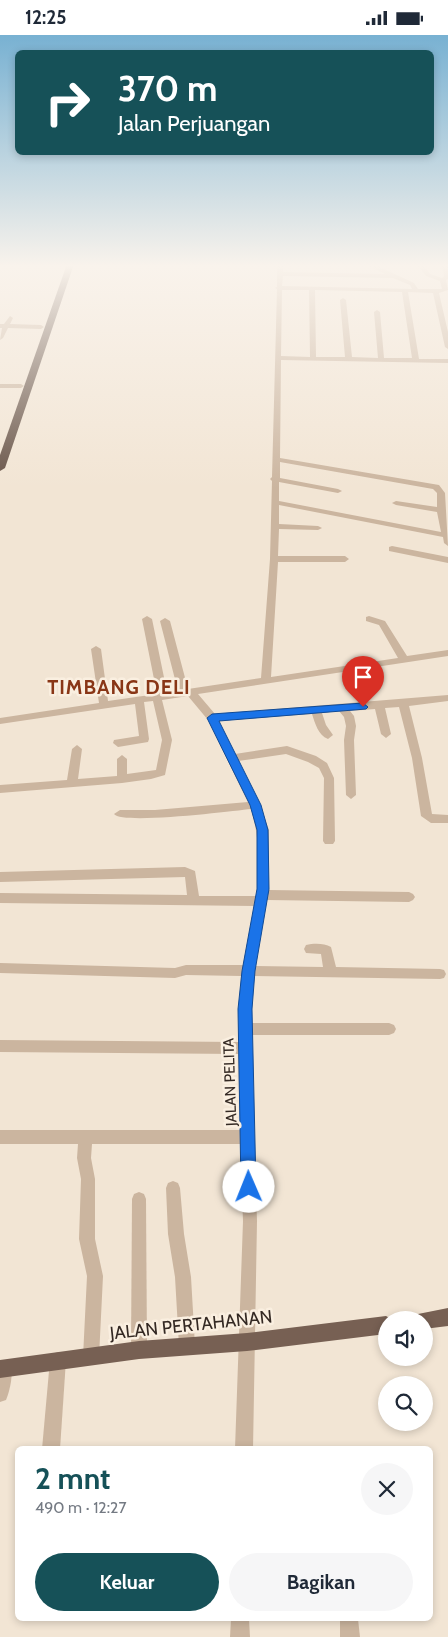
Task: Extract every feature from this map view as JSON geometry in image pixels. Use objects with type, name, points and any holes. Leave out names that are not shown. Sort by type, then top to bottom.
[{"type":"highway","points":[[0,444],[37,339]]},
{"type":"highway","points":[[0,468],[45,339]]},
{"type":"main road","points":[[433,1319],[448,1317]]},
{"type":"main road","name":"JALAN PERTAHANAN","points":[[2,1369],[139,1351],[247,1342],[378,1326]]},
{"type":"street","points":[[266,679],[274,559],[278,339]]},
{"type":"street","points":[[313,339],[313,359]]},
{"type":"street","points":[[347,339],[349,360]]},
{"type":"street","points":[[379,339],[381,360]]},
{"type":"street","points":[[412,339],[416,361]]},
{"type":"street","points":[[278,358],[448,361]]},
{"type":"street","points":[[0,386],[21,386]]},
{"type":"street","points":[[274,501],[447,539],[445,521],[441,510],[441,493],[436,487],[275,459]]},
{"type":"street","points":[[274,479],[338,491]]},
{"type":"street","points":[[396,503],[441,510]]},
{"type":"street","points":[[274,526],[318,527]]},
{"type":"street","points":[[392,549],[448,560]]},
{"type":"street","points":[[274,559],[345,559]]},
{"type":"street","points":[[0,789],[122,779],[151,775],[163,769],[167,734],[147,619]]},
{"type":"street","points":[[369,619],[382,623],[404,660]]},
{"type":"street","points":[[165,621],[187,694]]},
{"type":"street","points":[[96,649],[104,705]]},
{"type":"street","points":[[0,721],[187,694],[266,679],[448,653]]},
{"type":"street","name":"JALAN PELITA","points":[[187,694],[212,718],[256,805],[263,830],[262,895],[248,971],[244,1029],[250,1221],[244,1446]]},
{"type":"street","points":[[212,718],[316,711],[448,698]]},
{"type":"street","points":[[118,743],[144,739],[139,700]]},
{"type":"street","points":[[403,703],[417,758],[428,818],[448,819]]},
{"type":"street","points":[[379,705],[386,734]]},
{"type":"street","points":[[342,708],[349,716],[351,726],[349,740],[351,795]]},
{"type":"street","points":[[316,711],[321,726],[328,735]]},
{"type":"street","points":[[72,784],[78,749]]},
{"type":"street","points":[[232,758],[287,750],[312,759],[323,766],[329,778],[329,841]]},
{"type":"street","points":[[122,759],[122,779]]},
{"type":"street","points":[[120,814],[155,814],[256,805]]},
{"type":"street","points":[[0,877],[185,872],[191,873],[193,877],[194,901]]},
{"type":"street","points":[[0,898],[194,901],[356,890]]},
{"type":"street","points":[[262,895],[409,897]]},
{"type":"street","points":[[310,949],[327,951],[330,972]]},
{"type":"street","points":[[0,968],[166,973],[186,970],[440,974]]},
{"type":"street","points":[[244,1029],[389,1029]]},
{"type":"street","points":[[0,1046],[245,1048]]},
{"type":"street","points":[[85,1136],[84,1158],[88,1179],[87,1239],[95,1276],[91,1357]]},
{"type":"street","points":[[0,1137],[248,1137]]},
{"type":"street","points":[[173,1188],[176,1234],[183,1277],[187,1346]]},
{"type":"street","points":[[139,1351],[140,1199]]},
{"type":"street","points":[[51,1446],[58,1361]]},
{"type":"street","points":[[0,1395],[2,1369]]},
{"type":"street","points":[[240,1621],[240,1637]]},
{"type":"street","points":[[349,1621],[350,1637]]},
{"type":"district","name":"TIMBANG DELI","points":[[119,687]]},
{"type":"route","points":[[249,1187],[244,1029],[248,971],[264,884],[263,830],[256,805],[212,718],[363,707]]}]
